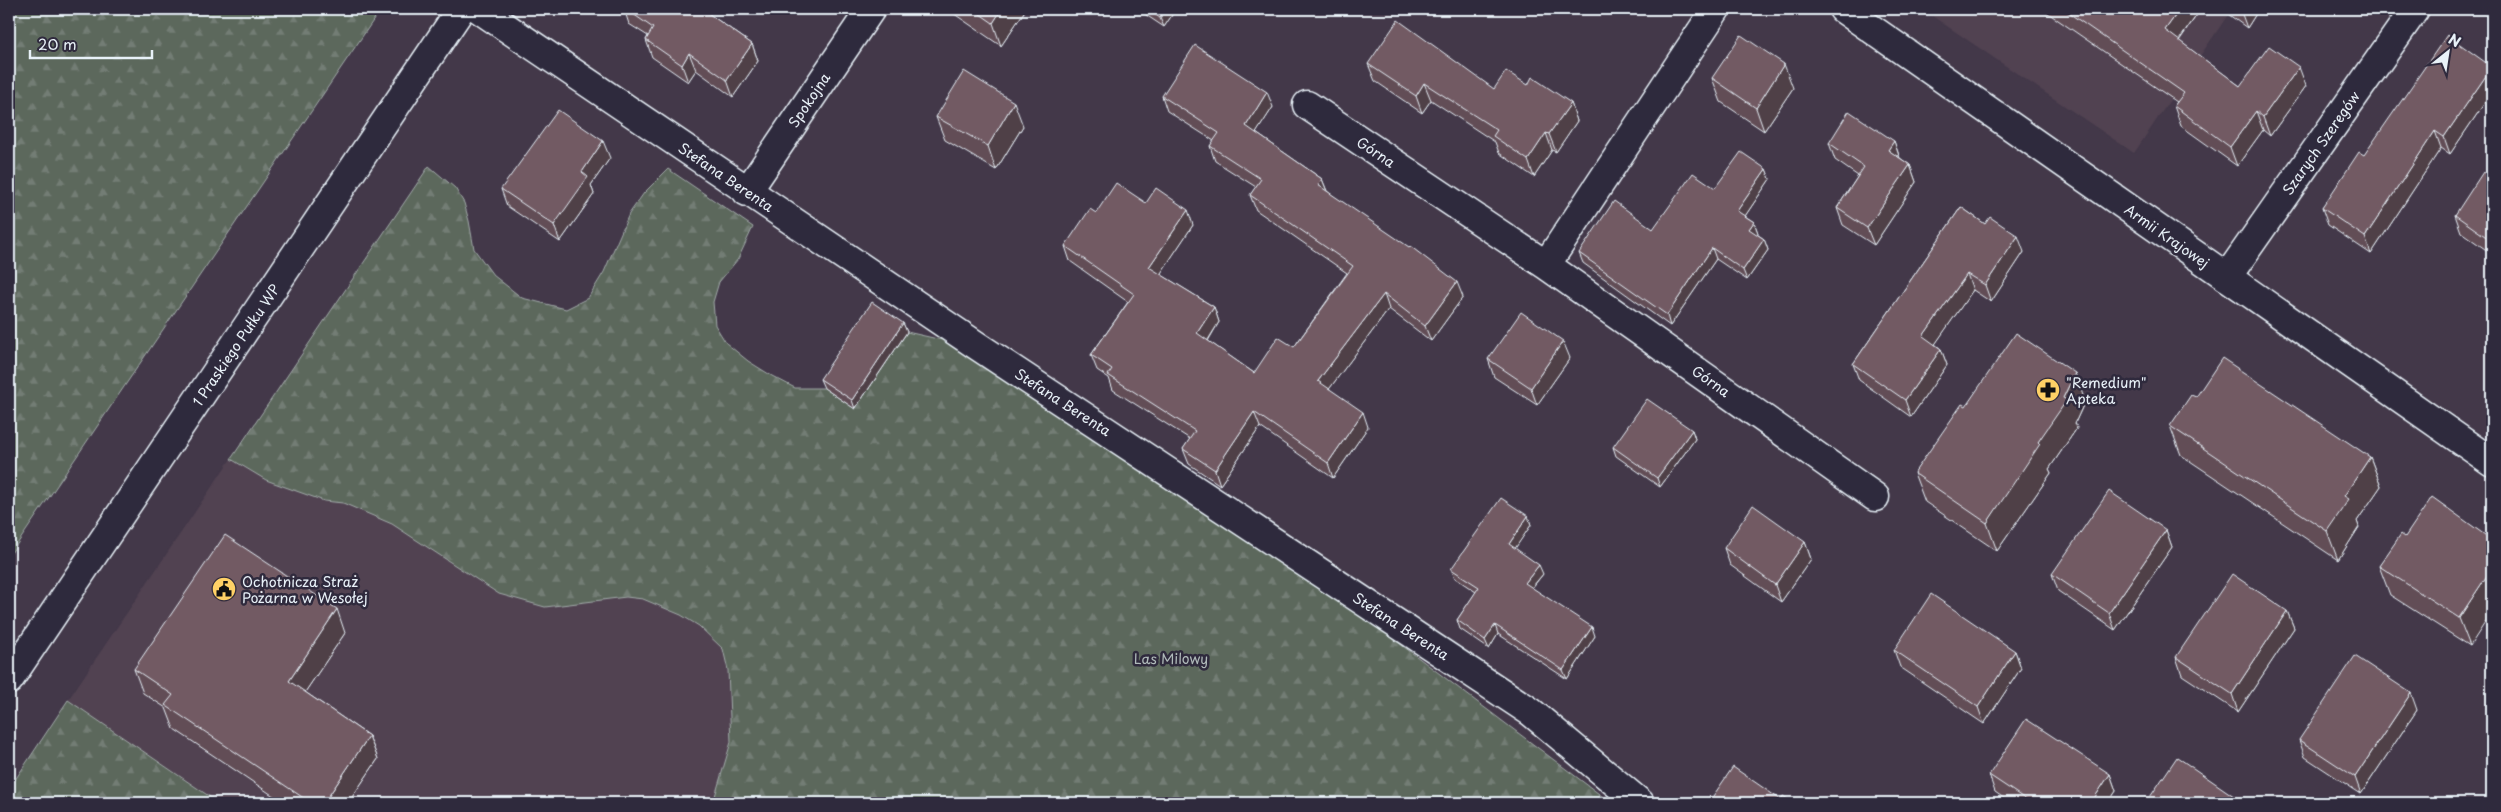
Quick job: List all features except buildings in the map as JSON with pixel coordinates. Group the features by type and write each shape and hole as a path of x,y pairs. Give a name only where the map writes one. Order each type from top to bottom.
{"street":[{"name":"1 Praskiego Pułku WP","path":"9,680 461,9"},
{"name":"Stefana Berenta","path":"480,9 747,192 1531,712 1640,803"},
{"name":"Spokojna","path":"747,192 871,9"},
{"path":"1546,266 1716,9"},
{"name":"Armii Krajowej","path":"1843,9 2492,462"},
{"name":"Szarych Szeregów","path":"2227,277 2415,9"},
{"name":"Górna","path":"1306,104 1546,266 1875,497"}],"shaded area":[{"path":"1922,9 2232,9 2134,153"},
{"path":"359,269 1011,803 219,803 68,700"}],"green space":[{"path":"9,9 381,9 9,556"},
{"name":"Las Milowy","path":"429,166 455,188 464,203 474,249 493,275 522,298 566,309 588,298 604,272 629,214 644,193 668,169 753,227 738,259 719,282 713,302 715,325 726,343 748,361 795,388 824,388 855,409 907,332 951,342 1318,582 1611,803 713,803 731,742 728,670 723,649 699,626 681,615 643,599 626,597 545,607 499,594 392,524 343,503 324,501 266,480 231,459"},
{"path":"68,700 219,803 9,803 9,789"}],"place":[{"name":"\"Remedium\" Apteka","path":"2048,390"},
{"name":"Ochotnicza Straż Pożarna w Wesołej","path":"224,589"}]}
